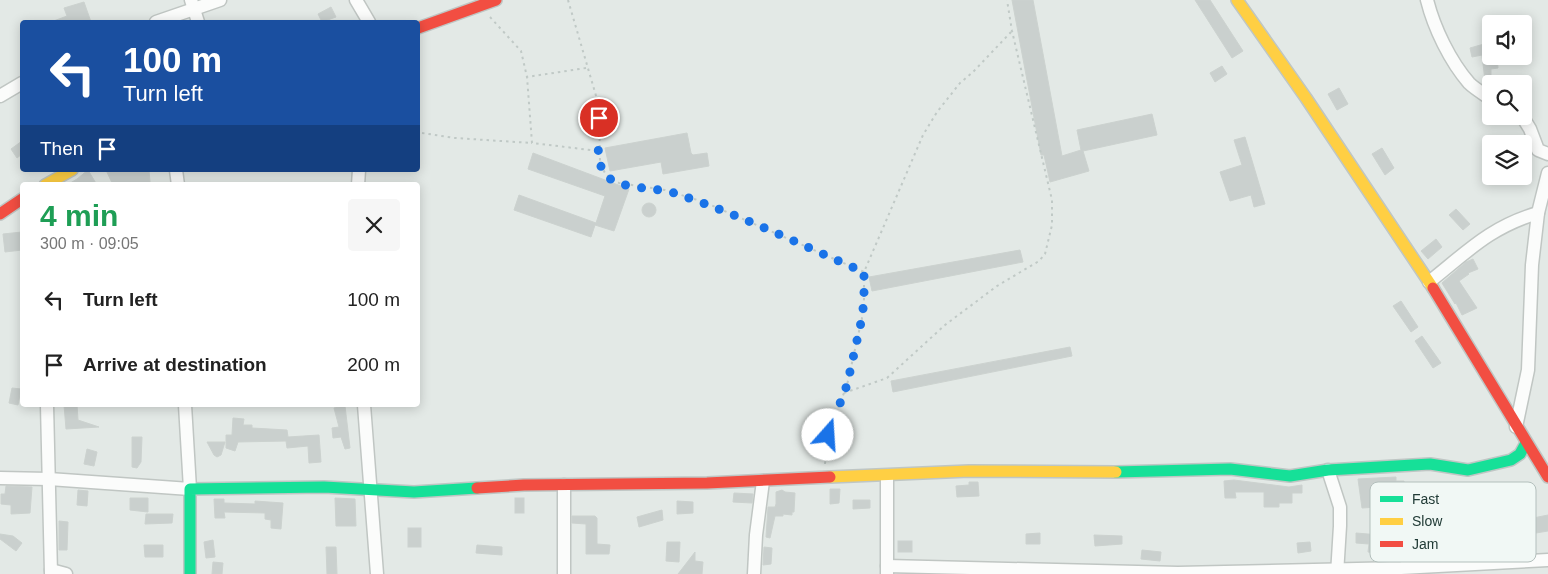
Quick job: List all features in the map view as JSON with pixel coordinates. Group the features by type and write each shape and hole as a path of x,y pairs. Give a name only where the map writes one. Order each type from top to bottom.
{"street":[{"path":"160,20 192,5 220,0"},
{"path":"356,0 367,20"},
{"path":"420,27 496,0"},
{"path":"1237,0 1306,98 1429,282 1548,477"},
{"path":"1427,0 1440,35 1457,67 1470,84 1482,93"},
{"path":"192,5 197,20"},
{"path":"0,96 20,84"},
{"path":"1528,125 1538,150 1548,154"},
{"path":"50,182 68,172"},
{"path":"1516,427 1528,370 1532,265 1538,212 1548,174"},
{"path":"0,214 20,200"},
{"path":"1429,282 1492,232 1515,219 1538,212"},
{"path":"47,407 51,572 66,574"},
{"path":"185,407 190,489 190,574"},
{"path":"364,407 377,574"},
{"path":"0,478 49,479 190,489 280,486 369,488 414,492 524,485 763,481 969,472 1166,472 1230,469 1290,476 1328,470 1430,464 1468,470 1511,460 1520,454 1526,443"},
{"path":"1328,470 1340,508 1337,571"},
{"path":"887,476 887,570 1178,573 1337,571 1522,562"},
{"path":"754,574 756,535 763,481"},
{"path":"564,485 564,574"}],"path":[{"path":"568,0 586,68 599,106 600,163 606,175 619,183 665,190 704,202 864,272"},
{"path":"844,393 887,378 945,325 997,286 1039,261 1045,254 1052,225 1052,200 1012,31 1007,0"},
{"path":"479,6 521,51 527,77 532,143"},
{"path":"825,478 828,435 844,393 862,318 864,272 923,135 937,112 960,83 1012,31"},
{"path":"527,77 586,68"},
{"path":"422,134 532,143 599,151"}],"building":[{"path":"1012,0 1033,0 1062,156 1081,150 1077,130 1152,114 1157,135 1083,151 1089,171 1050,182 1044,155 1041,155"},
{"path":"1195,0 1210,0 1243,51 1232,58"},
{"path":"84,2 90,20 56,20 67,16 64,8"},
{"path":"331,7 336,17 321,20 318,14"},
{"path":"1482,45 1482,55 1472,57 1470,48"},
{"path":"1483,65 1498,65 1498,68 1491,69 1491,75 1484,75"},
{"path":"1222,66 1227,74 1215,82 1210,73"},
{"path":"1339,88 1348,104 1337,110 1328,94"},
{"path":"687,133 691,153 693,155 707,153 709,166 663,174 661,162 610,171 605,148"},
{"path":"1245,137 1265,204 1254,207 1251,195 1230,201 1220,172 1242,165 1234,140"},
{"path":"20,142 20,156 17,158 11,149"},
{"path":"1382,148 1394,168 1385,175 1372,154"},
{"path":"533,153 629,189 614,231 595,225 591,237 514,210 519,195 596,223 605,196 528,169"},
{"path":"86,172 89,172 95,182 72,182"},
{"path":"107,172 149,172 150,182 112,182"},
{"path":"646,203 652,203 656,210 652,217 646,217 642,213 642,207"},
{"path":"1456,209 1470,224 1463,230 1449,215"},
{"path":"20,232 20,250 5,252 3,234"},
{"path":"1436,239 1442,247 1428,259 1421,251"},
{"path":"1020,250 1023,262 872,291 869,277"},
{"path":"1473,259 1478,269 1468,273 1459,281 1477,308 1462,315 1442,283 1466,262"},
{"path":"1401,301 1418,327 1411,332 1393,306"},
{"path":"1422,336 1441,363 1433,368 1415,341"},
{"path":"1070,347 1072,356 893,392 891,381"},
{"path":"12,388 20,389 18,405 9,403"},
{"path":"64,407 77,407 78,420 99,427 66,429"},
{"path":"345,407 350,448 345,449 341,437 333,438 332,428 339,427 334,408"},
{"path":"233,418 244,419 243,425 252,425 252,428 287,430 288,437 319,435 321,462 309,463 308,446 287,448 286,441 238,442 235,451 226,448 226,435 232,435"},
{"path":"132,437 142,437 141,462 137,468 132,467"},
{"path":"207,442 225,442 221,455 217,457 214,455"},
{"path":"87,449 97,452 94,466 84,464"},
{"path":"1396,477 1396,481 1404,482 1370,482 1370,507 1362,508 1358,479"},
{"path":"1234,480 1289,487 1302,485 1302,493 1292,493 1292,503 1279,503 1279,507 1264,507 1264,492 1235,492 1236,498 1225,498 1224,481"},
{"path":"969,482 978,482 979,496 957,497 956,486 969,485"},
{"path":"6,486 32,487 30,513 11,514 11,505 1,504 1,494 5,494"},
{"path":"830,489 840,489 839,503 830,504"},
{"path":"78,490 88,491 87,506 77,505"},
{"path":"782,490 795,493 794,512 792,512 792,515 783,514 783,516 775,516 770,538 766,537 768,507 775,507 776,492"},
{"path":"734,493 753,494 752,503 733,502"},
{"path":"130,498 148,498 148,512 130,510"},
{"path":"335,498 355,499 356,526 336,526"},
{"path":"515,498 524,498 524,513 515,513"},
{"path":"214,499 224,499 224,503 255,504 255,501 283,503 281,529 271,528 271,520 265,519 265,513 224,512 225,518 215,518"},
{"path":"853,500 870,500 870,508 853,509"},
{"path":"677,501 693,502 693,513 677,514"},
{"path":"662,510 663,520 639,527 637,517"},
{"path":"146,514 173,514 172,523 145,524"},
{"path":"1548,515 1548,531 1536,533 1536,517"},
{"path":"572,516 595,516 597,518 597,544 610,545 609,554 586,554 586,524 572,523"},
{"path":"59,521 68,522 67,550 59,550"},
{"path":"408,528 421,528 421,547 408,547"},
{"path":"1040,533 1040,544 1026,544 1026,534"},
{"path":"1356,533 1370,534 1370,552 1368,552 1369,544 1356,543"},
{"path":"0,534 13,536 22,543 16,551 0,539"},
{"path":"1094,535 1122,536 1122,544 1095,546"},
{"path":"213,540 215,557 206,558 204,542"},
{"path":"898,541 912,541 912,552 898,552"},
{"path":"667,542 680,542 679,562 666,561"},
{"path":"1310,542 1311,551 1298,553 1297,543"},
{"path":"144,545 163,545 163,557 145,557"},
{"path":"477,545 502,547 502,555 476,553"},
{"path":"326,547 336,547 337,574 327,574"},
{"path":"764,547 772,548 771,564 763,565"},
{"path":"1142,550 1161,552 1160,561 1141,559"},
{"path":"695,552 695,561 703,562 702,574 678,574"},
{"path":"213,562 223,563 222,574 212,574"}],"traffic: fast":[{"path":"1116,472 1230,469 1290,476 1328,470 1430,464 1468,470 1511,460 1520,454 1526,443"},
{"path":"190,574 190,489 324,487 414,492 477,488"}],"traffic: slow":[{"path":"1237,0 1306,98 1433,288"},
{"path":"50,182 68,172"},
{"path":"830,477 969,471 1116,472"}],"traffic: jam":[{"path":"420,27 496,0"},
{"path":"0,214 20,200"},
{"path":"1433,288 1548,477"},
{"path":"477,488 524,485 707,483 830,477"}],"route":[{"path":"599,118 600,163 606,175 619,183 665,190 704,202 864,272 862,318 847,385 828,435"}]}
